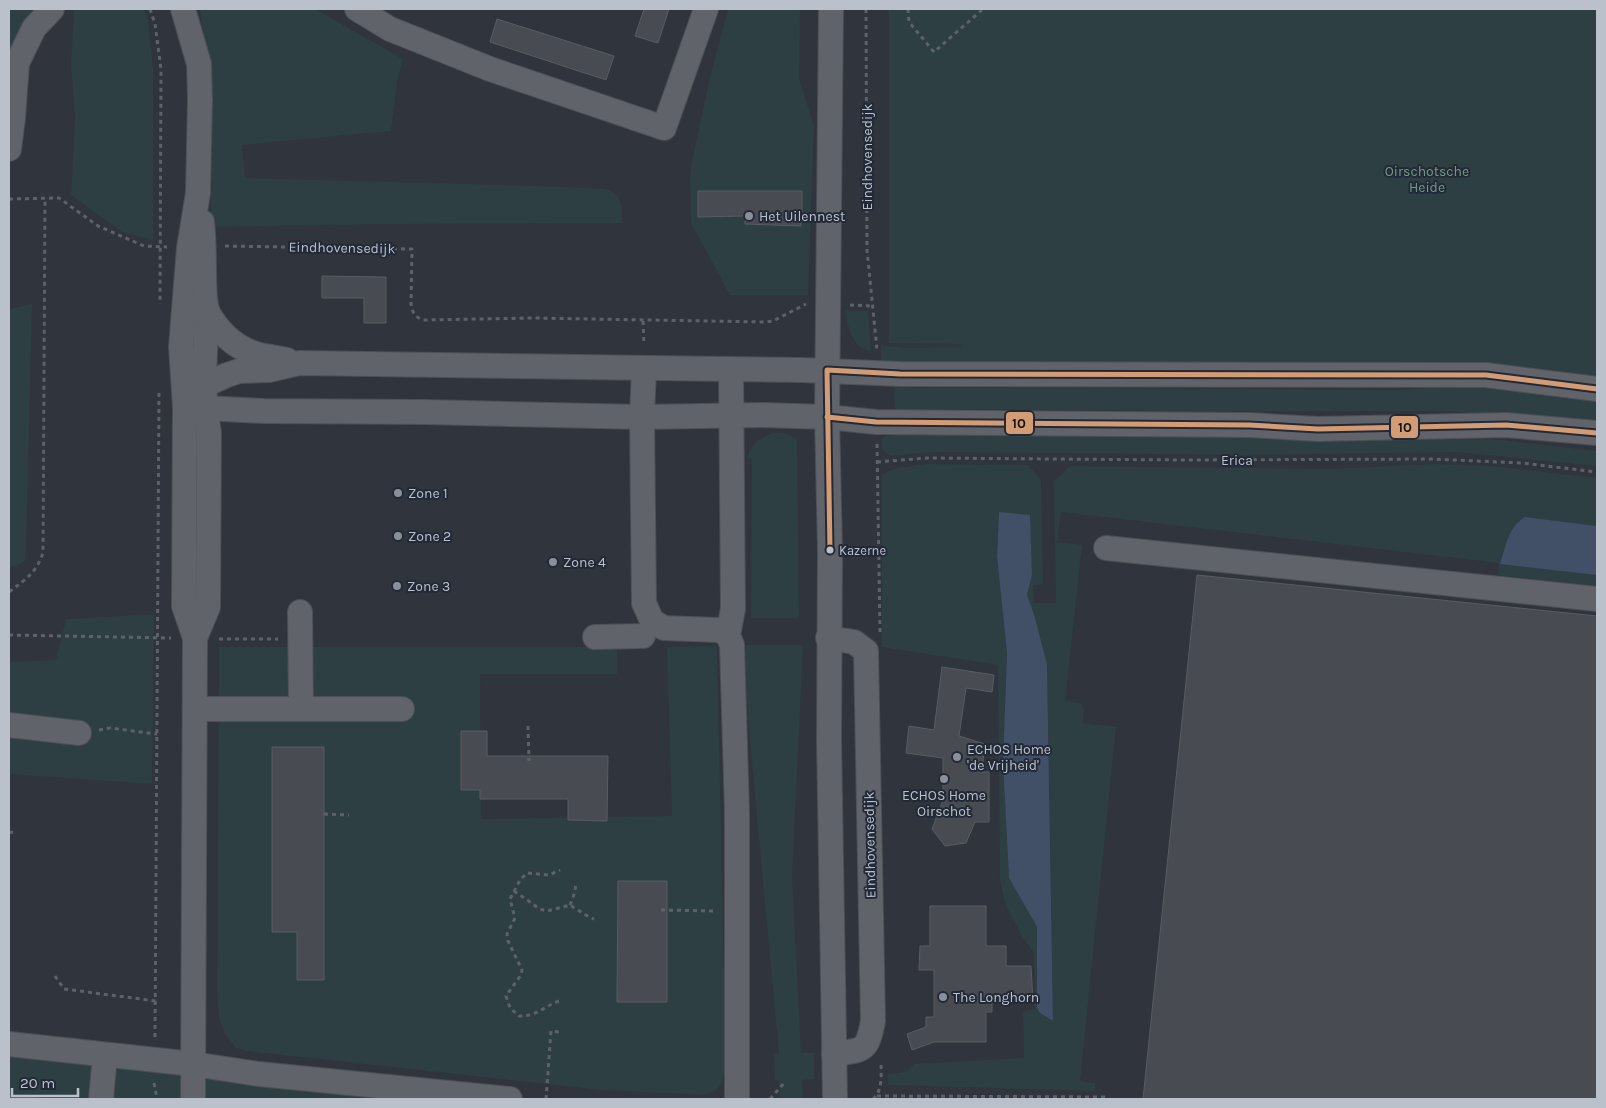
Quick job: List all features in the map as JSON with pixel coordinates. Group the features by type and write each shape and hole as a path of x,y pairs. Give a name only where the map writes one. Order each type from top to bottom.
{"street":[{"path":"9,149 17,63 34,28 52,9"},
{"path":"183,9 199,64 200,130 197,247 182,347 198,400"},
{"path":"357,9 390,29 490,69 664,128 706,9"},
{"path":"830,9 827,370 830,550 828,638 835,1099"},
{"path":"194,1099 195,638 184,606 198,400 207,312 197,247"},
{"path":"207,312 224,336 239,347 260,355 299,363 827,370 920,374 1486,375 1597,389"},
{"path":"198,400 227,375 240,371 270,370 299,363"},
{"path":"644,368 642,535 646,635"},
{"path":"731,369 733,415 733,609 728,635 732,645 737,812 737,1099"},
{"path":"198,400 263,411 642,416 733,415 827,418 876,422 1248,425 1318,429 1506,425 1597,433"},
{"path":"1106,548 1597,599"},
{"path":"300,612 301,708"},
{"path":"596,637 646,635 664,628 719,630 728,635"},
{"name":"Eindhovensedijk","path":"828,638 854,642 866,650 873,1021 869,1040 859,1051 834,1054"},
{"path":"195,709 402,709"},
{"path":"9,725 79,733"},
{"path":"9,1044 194,1064 259,1074 510,1099"},
{"path":"101,1099 105,1055"}],"path":[{"path":"150,9 155,24 161,69 160,306"},
{"name":"Eindhovensedijk","path":"866,9 867,250 877,350 876,372"},
{"path":"908,9 909,22 934,52 983,9"},
{"path":"9,592 31,576 39,566 44,553 45,198"},
{"name":"Eindhovensedijk","path":"9,199 59,198 98,226 144,246 412,249 411,306 417,318 423,320 533,318 765,322 773,321 805,304 872,306"},
{"path":"157,1099 154,1088 159,384"},
{"path":"876,422 880,624"},
{"name":"Erica","path":"877,462 927,458 1432,459 1522,463 1597,472"},
{"path":"9,635 300,639"},
{"path":"528,726 529,761"},
{"path":"79,733 110,728 157,734"},
{"path":"324,814 349,815"},
{"path":"9,832 16,833"},
{"path":"560,870 549,875 527,873 520,880 510,899 515,918 508,934 508,941 522,970 521,975 506,996 510,1008 519,1016 528,1017 560,1001"},
{"path":"570,905 575,892 576,882"},
{"path":"514,891 540,909 547,911 570,905 589,917 594,918"},
{"path":"661,910 737,912"},
{"path":"55,976 64,989 156,1001"},
{"path":"546,1099 551,1031 559,1032"},
{"path":"770,1099 785,1082"},
{"path":"873,1099 877,1096 1109,1097"}],"green space":[{"path":"9,9 45,9 9,136"},
{"path":"74,9 144,9 148,20 153,66 153,240 122,232 71,195 75,119 71,64"},
{"path":"200,9 315,9 403,59 397,82 391,131 242,145 245,178 605,189 616,194 621,202 622,223 211,227 210,77"},
{"path":"728,9 800,9 799,78 814,126 808,295 730,295 691,223 690,176 692,161 710,77"},
{"name":"Oirschotsche Heide","path":"889,9 1597,9 1597,382 887,362 881,359 881,345 906,348 962,347 961,344 889,343"},
{"path":"32,304 26,550 25,561 16,566 9,566 9,309"},
{"path":"846,311 868,311 871,351 859,346 855,341 849,330"},
{"path":"1498,383 1597,395 1597,426 1449,411 895,409 894,387 1398,390"},
{"path":"772,433 785,433 797,439 799,618 751,618 752,459 747,458 756,442"},
{"path":"896,435 1226,437 1373,435 1503,440 1597,451 1597,466 1458,452 1244,455 933,452 890,456 882,449 881,439"},
{"path":"926,464 1028,465 1041,480 1043,584 1033,585 1034,603 1056,603 1054,481 1070,466 1329,469 1432,464 1491,466 1597,478 1597,526 1525,517 1500,563 1597,575 1597,586 1498,575 1499,563 1061,512 1057,542 1082,545 1065,701 1081,703 1084,708 1083,723 1116,727 1080,1081 1095,1083 1095,1091 888,1085 888,1074 906,1072 914,1064 1024,1058 1023,1011 1035,1009 1034,953 1022,936 1006,906 1000,880 998,665 882,647 882,474 897,468","holes":["999,512 1032,575 1027,595 1047,664 1053,1021 1037,1008 1037,927 1009,878 1003,762 1007,653 997,556"]},
{"path":"154,614 152,784 9,774 9,662 56,660 66,619"},
{"path":"743,645 803,645 792,877 801,1053 814,1053 814,1079 802,1080 803,1099 780,1099 779,1081 775,1080 774,1054 779,1053 751,753"},
{"path":"717,646 726,1069 722,1083 717,1089 704,1095 601,1090 248,1051 236,1048 224,1032 219,1018 217,994 219,647 617,647 617,674 480,674 481,819 672,816 667,647"},
{"path":"9,1044 510,1099 57,1099 9,1095"}],"water":[{"path":"999,512 1030,515 1032,575 1027,595 1047,664 1053,1021 1040,1013 1037,1008 1037,927 1009,878 1003,762 1007,653 997,556"},
{"path":"1525,517 1597,526 1597,575 1500,564 1511,532 1519,521"},
{"path":"9,1095 57,1099 9,1099"}],"building":[{"path":"644,9 669,9 658,43 635,36"},
{"path":"497,19 614,56 606,80 490,42"},
{"name":"Het Uilennest","path":"698,191 802,191 801,226 745,224 745,216 698,217"},
{"path":"322,276 386,277 386,323 364,323 364,298 322,298"},
{"path":"1197,575 1597,616 1597,1099 1143,1099"},
{"name":"ECHOS Home 'de Vrijheid'","path":"942,667 994,675 992,692 966,688 959,736 985,744 982,772 989,772 989,822 975,822 966,843 945,846 932,829 943,800 943,758 906,753 909,726 934,730"},
{"path":"461,731 487,731 487,756 608,756 607,821 568,820 568,799 480,799 480,790 461,790"},
{"path":"272,747 324,747 324,980 297,980 297,932 272,932"},
{"path":"618,881 667,881 667,1002 617,1002"},
{"path":"930,906 986,906 986,946 1006,946 1006,966 1031,966 1033,1001 992,1001 992,1012 986,1012 986,1042 934,1042 912,1050 907,1034 926,1027 926,1017 934,1017 934,970 919,970 920,946 930,946"}],"transit line":[{"name":"10","path":"830,550 827,370 900,374 1486,375 1597,389"},
{"name":"10","path":"827,417 876,422 1249,425 1318,429 1506,425 1597,433"}],"place":[{"name":"Het Uilennest","path":"749,216"},
{"name":"Zone 1","path":"398,493"},
{"name":"Zone 2","path":"398,536"},
{"name":"Kazerne","path":"830,550"},
{"name":"Zone 4","path":"553,562"},
{"name":"Zone 3","path":"397,586"},
{"name":"ECHOS Home 'de Vrijheid'","path":"957,757"},
{"name":"ECHOS Home Oirschot","path":"944,779"},
{"name":"The Longhorn","path":"943,997"}]}
